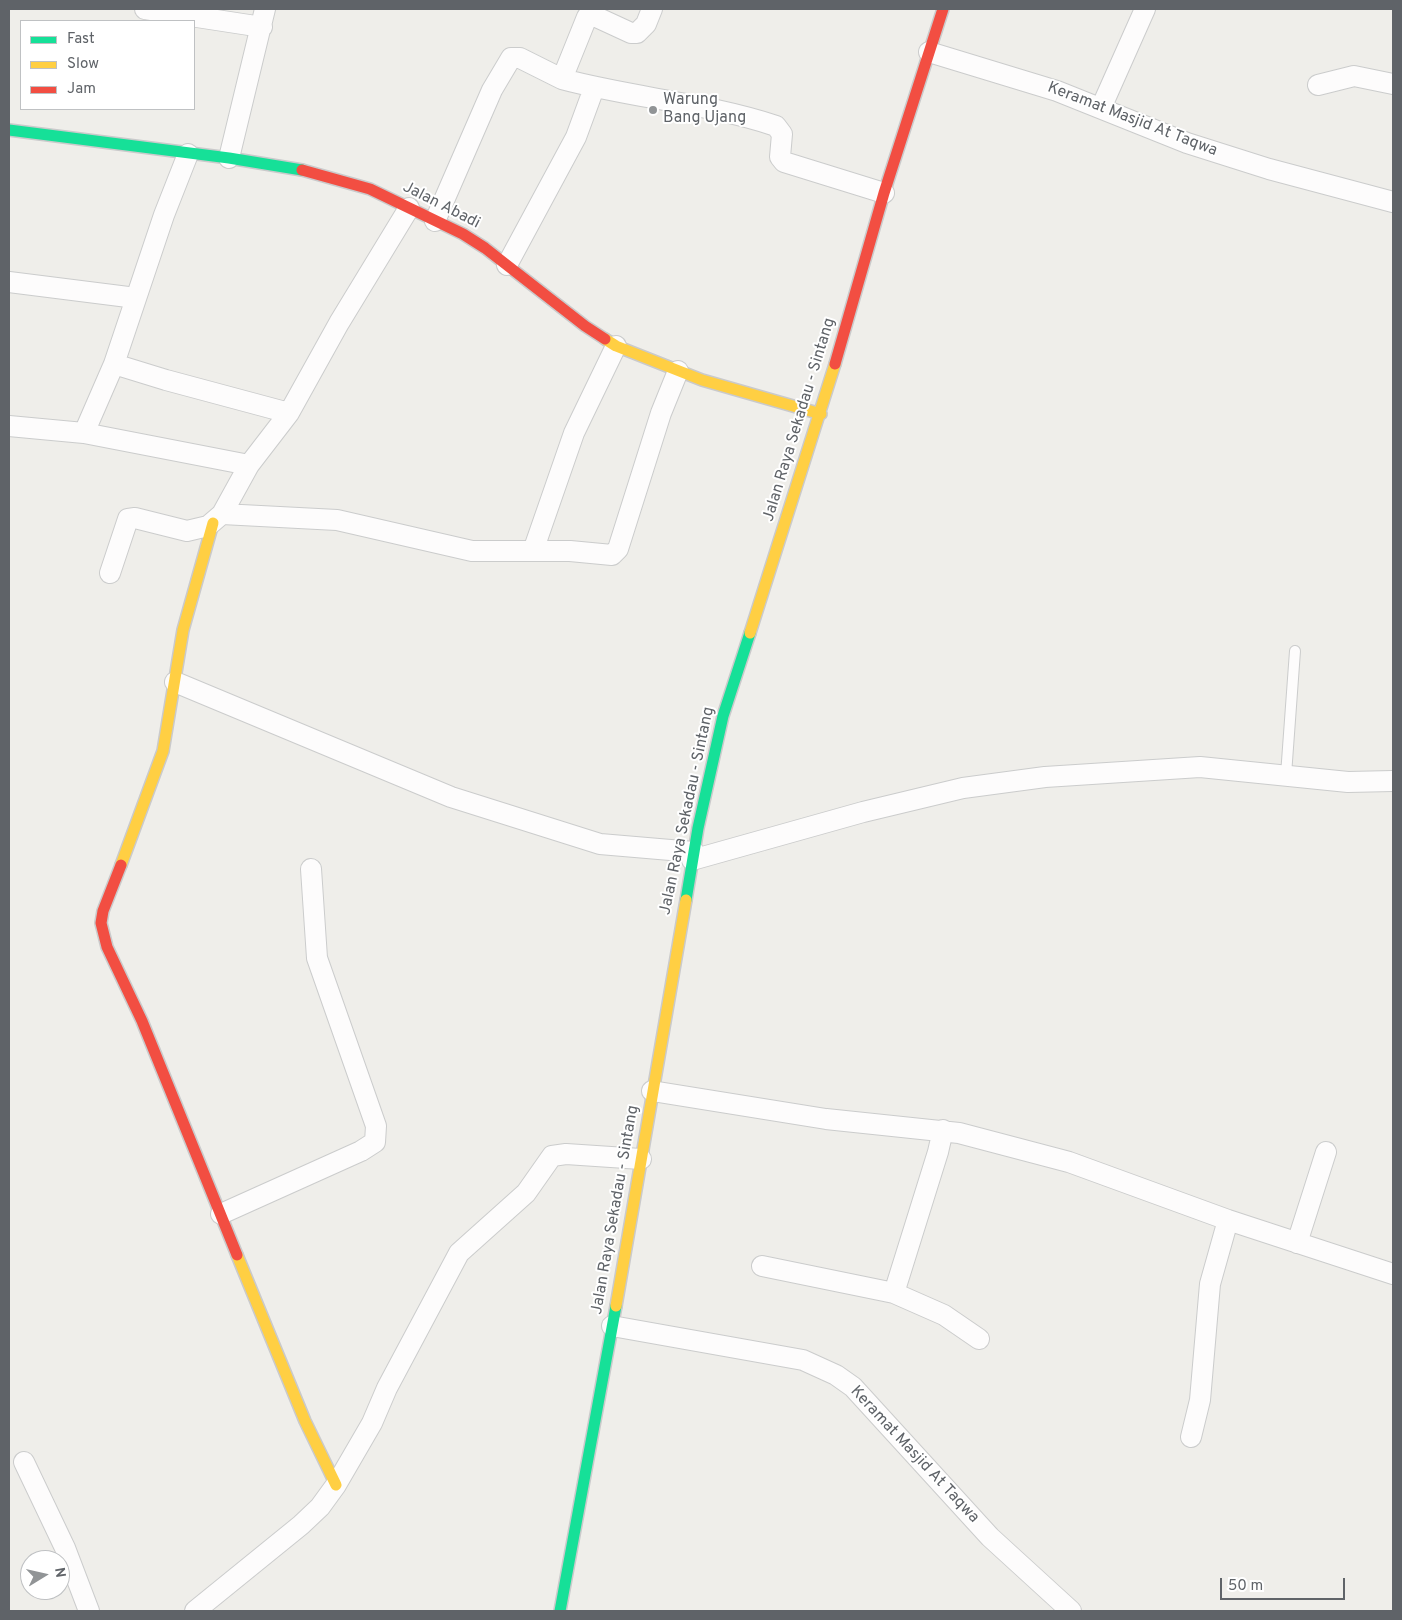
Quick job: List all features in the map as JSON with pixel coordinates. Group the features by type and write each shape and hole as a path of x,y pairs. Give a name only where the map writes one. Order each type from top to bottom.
{"main road":[{"name":"Jalan Raya Sekadau - Sintang","path":"560,1611 612,1326 693,856 723,716 821,414 884,193 943,9"},
{"name":"Jalan Abadi","path":"9,130 229,158 315,172 370,189 463,234 507,265 585,326 616,346 702,380 821,414"},
{"path":"218,518 183,630 163,751 101,923 107,947 142,1021 305,1421 336,1485"}],"street":[{"path":"145,9 264,18 229,158"},
{"path":"562,79 587,17 592,15 631,33 637,33 646,24 652,9"},
{"path":"1100,108 1144,9"},
{"name":"Keramat Masjid At Taqwa","path":"929,52 1031,82 1195,146 1288,174 1393,202"},
{"path":"435,221 492,90 511,58 520,58 562,79 594,88 674,101 776,126 782,134 780,156 784,162 884,193"},
{"path":"1318,85 1354,76 1393,84"},
{"path":"507,265 576,137 594,88"},
{"path":"84,433 114,364 164,215 188,154"},
{"path":"110,573 128,519 135,518 187,531 202,528 218,518 249,465 289,413 339,323 409,208"},
{"path":"9,282 136,298"},
{"path":"533,551 574,433 616,346"},
{"path":"114,364 289,413"},
{"path":"218,518 337,520 472,551 576,551 608,555 615,553 661,413 678,371"},
{"path":"9,426 84,433 249,465"},
{"path":"175,682 451,797 600,844 693,856 963,788 1008,781 1181,767 1348,782 1393,781"},
{"path":"220,1214 361,1151 375,1142 376,1126 317,958 311,869"},
{"path":"652,1092 826,1120 942,1130 1069,1162 1228,1220 1393,1274"},
{"path":"894,1293 938,1152 942,1130"},
{"path":"1297,1243 1326,1152"},
{"path":"195,1611 315,1514 336,1485 372,1423 387,1388 424,1316 464,1248 526,1193 552,1156 566,1154 641,1159"},
{"path":"1191,1437 1200,1400 1210,1284 1228,1220"},
{"path":"762,1266 894,1293 944,1315 979,1340"},
{"name":"Keramat Masjid At Taqwa","path":"612,1326 803,1360 836,1375 853,1387 990,1537 1071,1611"},
{"path":"24,1462 66,1548 89,1611"}],"lane":[{"path":"1286,775 1296,651"}],"traffic: fast":[{"path":"9,130 229,158 302,170"},
{"path":"686,900 698,828 723,716 750,633"},
{"path":"560,1611 616,1306"}],"traffic: slow":[{"path":"605,339 616,346 702,380 821,414"},
{"path":"750,633 835,364"},
{"path":"121,865 163,751 183,630 213,523"},
{"path":"616,1306 686,900"},
{"path":"237,1255 305,1421 336,1485"}],"traffic: jam":[{"path":"835,364 884,193 943,9"},
{"path":"302,170 370,189 463,234 485,248 585,326 605,339"},
{"path":"121,865 103,911 101,923 107,947 142,1021 237,1255"}],"place":[{"name":"Warung Bang Ujang","path":"653,110"}]}
